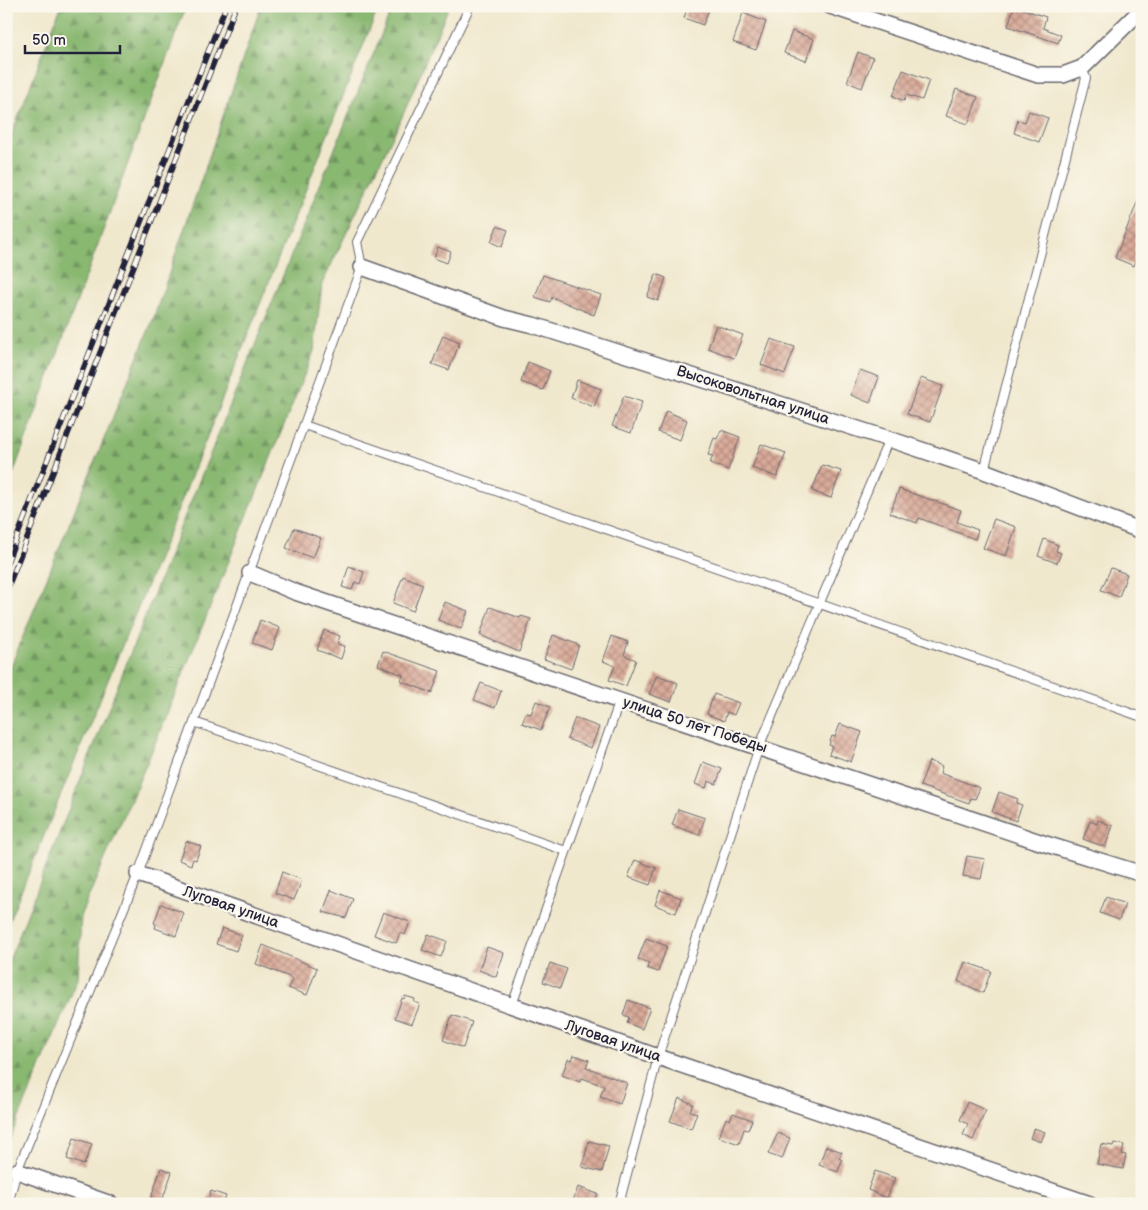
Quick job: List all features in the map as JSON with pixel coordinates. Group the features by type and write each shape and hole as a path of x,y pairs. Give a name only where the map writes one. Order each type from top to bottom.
{"street":[{"path":"830,6 1038,75 1063,75 1082,68 1142,10"},
{"name":"Высоковольтная улица","path":"362,267 504,318 533,325 889,439 1142,531"},
{"name":"улица 50 лет Победы","path":"250,573 295,592 1046,844 1142,874"},
{"name":"Луговая улица","path":"138,874 658,1057 1090,1204"},
{"path":"18,1171 111,1204"}],"lane":[{"path":"8,1204 18,1171 138,874 362,267 357,242 470,6"},
{"path":"984,472 1086,78 1082,68"},
{"path":"304,425 1142,717"},
{"path":"618,1204 658,1057 759,747 889,439"},
{"path":"512,1005 620,700"},
{"path":"194,722 566,851"}],"green space":[{"path":"61,6 186,6 6,493 6,149"},
{"path":"261,6 379,6 171,527 6,928 6,678 154,317"},
{"path":"393,6 449,6 402,117 322,284 314,351 149,758 81,914 78,979 6,1148 6,968 180,528"}],"building":[{"path":"688,6 710,6 703,25 684,18"},
{"path":"1014,6 1046,17 1043,28 1061,35 1058,43 1008,26"},
{"path":"743,13 766,22 756,50 733,42"},
{"path":"792,31 814,39 806,61 784,53"},
{"path":"858,52 873,58 862,88 847,82"},
{"path":"903,70 929,80 922,100 906,95 904,101 893,96"},
{"path":"956,89 978,97 968,124 946,116"},
{"path":"1029,111 1048,118 1039,142 1014,133 1018,120 1025,122"},
{"path":"1141,193 1142,247 1134,266 1115,258"},
{"path":"497,226 508,230 502,247 491,242"},
{"path":"438,247 451,252 447,263 434,258"},
{"path":"656,274 666,278 658,301 647,297"},
{"path":"543,275 601,295 594,315 552,297 550,302 535,297"},
{"path":"716,325 743,335 734,358 708,348"},
{"path":"443,335 460,342 449,370 432,364"},
{"path":"771,339 795,347 785,374 761,365"},
{"path":"528,362 550,371 543,390 521,382"},
{"path":"860,370 879,377 870,403 851,395"},
{"path":"921,378 943,386 930,422 907,414"},
{"path":"577,380 601,389 594,407 571,398"},
{"path":"624,396 642,402 631,433 612,426"},
{"path":"666,411 687,420 680,440 658,432"},
{"path":"721,430 740,437 728,470 710,463 713,456 708,455 714,438 717,439"},
{"path":"761,444 786,453 777,477 752,468"},
{"path":"822,465 841,471 831,498 812,491"},
{"path":"899,489 961,510 957,522 978,530 975,539 919,518 917,523 890,513"},
{"path":"994,519 1016,527 1006,556 983,548"},
{"path":"294,528 321,538 313,558 286,548"},
{"path":"1044,539 1058,545 1056,551 1061,553 1057,563 1038,556"},
{"path":"349,566 364,572 360,584 355,582 352,590 342,587"},
{"path":"1111,568 1127,574 1119,597 1101,590"},
{"path":"403,576 423,584 413,611 393,603"},
{"path":"445,602 468,611 461,629 438,620"},
{"path":"490,607 520,618 521,616 531,619 519,652 480,635"},
{"path":"260,620 280,628 272,650 252,643"},
{"path":"324,630 340,636 337,644 345,646 341,659 317,650"},
{"path":"553,635 579,645 571,669 544,659"},
{"path":"612,636 628,642 624,655 636,660 626,686 609,680 615,666 603,661"},
{"path":"383,651 440,671 432,693 401,681 403,675 378,665"},
{"path":"657,675 678,683 671,702 649,694"},
{"path":"481,683 501,691 495,708 474,700"},
{"path":"714,694 739,703 734,715 727,712 724,721 707,714"},
{"path":"536,701 550,707 541,730 522,723 526,713 531,714"},
{"path":"575,718 599,727 591,748 567,739"},
{"path":"840,724 862,732 851,762 829,754 832,746 829,745 832,736 835,737"},
{"path":"929,761 942,766 940,773 980,788 975,799 971,798 969,803 920,786"},
{"path":"703,762 722,769 716,784 708,781 706,788 695,784"},
{"path":"999,792 1018,799 1016,803 1022,805 1016,821 992,812"},
{"path":"678,809 705,818 699,835 672,825"},
{"path":"1098,820 1113,826 1105,847 1083,839 1090,821 1097,824"},
{"path":"186,841 201,846 196,860 193,859 191,865 179,860"},
{"path":"967,856 985,859 981,879 963,876"},
{"path":"635,860 656,868 650,885 628,877"},
{"path":"282,872 302,880 294,900 275,893"},
{"path":"331,890 353,899 346,918 323,912"},
{"path":"660,890 681,898 676,913 655,905"},
{"path":"1106,897 1125,904 1119,920 1100,913"},
{"path":"161,904 184,913 176,936 155,928 156,924 154,923"},
{"path":"383,912 410,922 405,935 400,933 396,943 374,935"},
{"path":"222,928 242,935 236,951 216,944"},
{"path":"428,934 447,941 441,957 422,950"},
{"path":"646,938 667,946 658,972 647,968 649,963 638,959"},
{"path":"263,945 317,968 307,995 288,988 292,980 290,977 256,964"},
{"path":"487,947 504,953 496,977 479,970"},
{"path":"965,962 991,971 983,993 958,981"},
{"path":"550,963 567,969 560,988 543,982"},
{"path":"405,996 415,999 414,1002 420,1004 412,1024 395,1018 402,998 404,999"},
{"path":"628,1000 650,1008 642,1029 627,1023 629,1017 623,1015"},
{"path":"452,1015 472,1022 463,1048 443,1040"},
{"path":"574,1055 589,1060 586,1067 627,1083 620,1104 600,1097 604,1086 582,1078 580,1082 562,1075 568,1059 572,1060"},
{"path":"679,1098 693,1104 690,1111 697,1113 691,1129 670,1121"},
{"path":"967,1102 986,1110 973,1140 963,1135 968,1124 960,1120"},
{"path":"733,1113 752,1120 748,1130 744,1129 739,1144 719,1137 726,1118 730,1120"},
{"path":"1034,1128 1045,1132 1041,1142 1030,1138"},
{"path":"778,1133 790,1138 782,1159 768,1154"},
{"path":"74,1138 92,1144 84,1165 67,1159"},
{"path":"589,1141 609,1146 602,1172 582,1167"},
{"path":"1114,1143 1124,1145 1122,1154 1126,1155 1123,1169 1097,1164 1101,1144 1113,1146"},
{"path":"826,1146 842,1152 839,1158 842,1160 838,1172 819,1165"},
{"path":"161,1168 172,1172 161,1204 158,1204 150,1201"},
{"path":"875,1171 895,1178 887,1198 868,1190"},
{"path":"578,1187 598,1194 594,1204 572,1204"},
{"path":"211,1191 226,1196 223,1204 207,1204"}],"railway":[{"path":"6,565 226,6"},
{"path":"6,592 236,6"}]}
